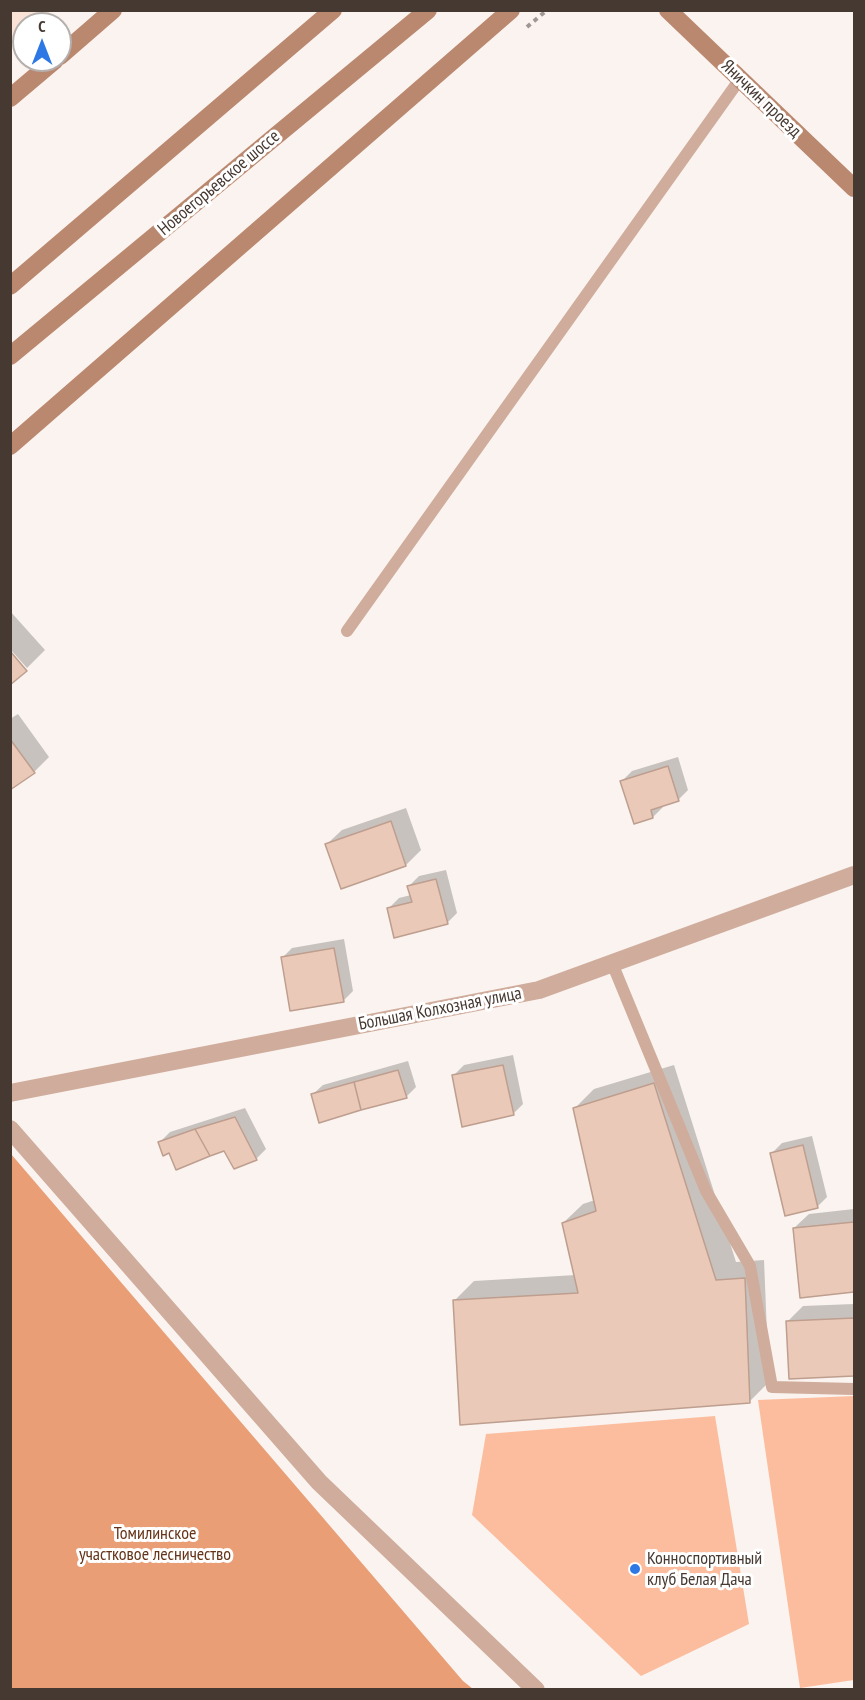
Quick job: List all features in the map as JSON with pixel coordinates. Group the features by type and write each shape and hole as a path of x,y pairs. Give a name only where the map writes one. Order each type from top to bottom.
{"street":[{"path":"72,46 113,10"},
{"path":"10,286 333,10"},
{"name":"Новоегорьевское шоссе","path":"10,356 428,10"},
{"path":"10,446 511,10"},
{"name":"Яничкин проезд","path":"668,10 855,189"},
{"path":"10,98 41,72"},
{"name":"Большая Колхозная улица","path":"10,1092 539,990 855,875"},
{"path":"10,1129 318,1482 536,1689"}],"lane":[{"path":"347,631 741,80"},
{"path":"612,963 706,1191 750,1266 772,1387 855,1389"}],"shaded area":[{"path":"11,10 51,10 50,12 12,12 11,42"},
{"path":"854,1396 854,1680 800,1688 758,1400"},
{"name":"Конноспортивный клуб Белая Дача","path":"715,1416 749,1624 641,1676 472,1515 486,1434"}],"green space":[{"name":"Томилинское участковое лесничество","path":"11,1154 463,1681 473,1689 11,1689"}],"building":[{"path":"10,651 27,671 10,685"},
{"path":"10,739 35,773 10,790"},
{"path":"668,766 679,801 651,810 653,818 634,824 620,781"},
{"path":"391,821 406,866 341,889 325,844"},
{"path":"436,879 448,924 394,938 387,908 412,902 407,886"},
{"path":"334,948 344,1002 290,1011 281,957"},
{"path":"503,1065 514,1115 462,1127 452,1075"},
{"path":"398,1070 407,1098 361,1110 354,1082"},
{"path":"354,1082 361,1110 319,1123 311,1094"},
{"path":"654,1083 716,1280 745,1278 750,1403 460,1425 453,1300 578,1293 562,1223 596,1211 573,1108"},
{"path":"235,1117 257,1160 234,1169 224,1151 210,1156 195,1129"},
{"path":"195,1129 210,1156 176,1170 169,1153 163,1156 158,1142"},
{"path":"803,1145 818,1208 785,1216 770,1153"},
{"path":"854,1222 854,1292 800,1298 793,1228"},
{"path":"854,1318 854,1376 789,1379 786,1321"}],"place":[{"name":"Конноспортивный клуб Белая Дача","path":"635,1569"}]}
